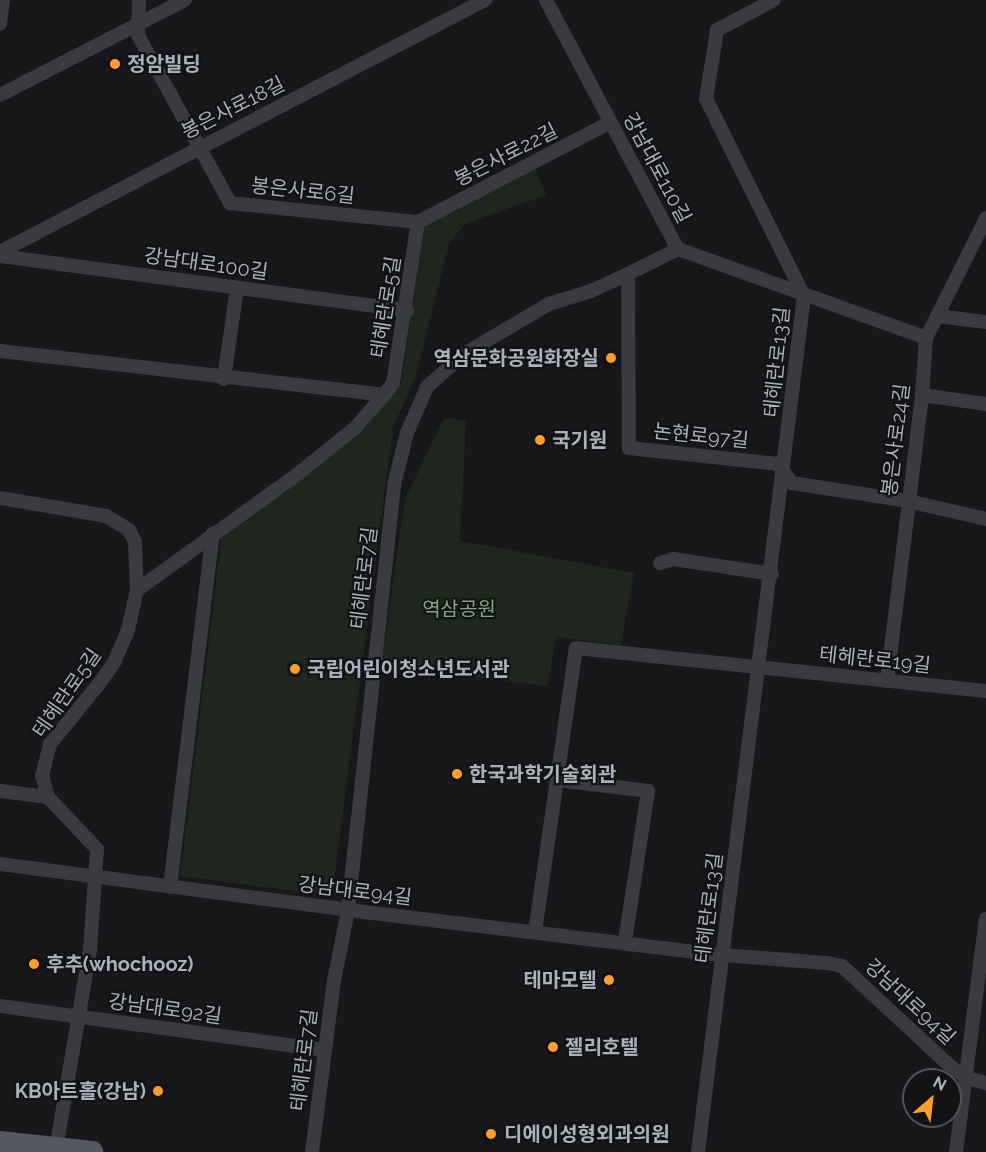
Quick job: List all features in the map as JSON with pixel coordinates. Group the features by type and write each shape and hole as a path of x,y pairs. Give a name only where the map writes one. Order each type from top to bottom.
{"main road":[{"path":"0,1142 92,1152"}],"street":[{"path":"0,24 3,0"},
{"path":"136,25 139,0"},
{"path":"0,95 185,0"},
{"name":"봉은사로18길","path":"0,254 198,148 485,0"},
{"name":"강남대로110길","path":"546,0 678,249 926,338"},
{"name":"테헤란로13길","path":"698,1152 772,574 804,296 706,99 717,30 774,0"},
{"name":"봉은사로6길","path":"136,25 198,148 230,203 418,222"},
{"name":"봉은사로22길","path":"418,222 611,122"},
{"name":"봉은사로24길","path":"887,681 922,395 926,338 980,241 986,218"},
{"name":"테헤란로5길","path":"48,797 42,776 50,744 115,661 138,590 347,434 393,383 407,310 418,222"},
{"path":"628,274 678,249"},
{"name":"강남대로100길","path":"0,254 407,310"},
{"name":"논현로97길","path":"628,274 629,448 778,464 792,483 908,501 986,519"},
{"name":"테헤란로7길","path":"312,1152 324,1050 348,910 394,485 407,433 427,387 486,339 549,304 591,291 628,274"},
{"path":"224,379 237,288"},
{"path":"937,316 986,322"},
{"path":"0,351 224,379 384,395"},
{"path":"922,395 986,404"},
{"path":"0,498 63,506 106,516 129,530 135,542 138,590"},
{"path":"170,887 213,534"},
{"path":"660,563 673,559 772,574"},
{"path":"536,932 576,648 760,669"},
{"name":"테헤란로19길","path":"760,669 986,691"},
{"path":"557,780 648,792 625,942"},
{"path":"0,791 48,797 97,849 98,877 90,950 76,1017 56,1148"},
{"name":"강남대로94길","path":"0,864 348,910 722,955 842,966 925,1045 967,1078 986,1083"},
{"path":"956,1152 983,964 986,919"},
{"name":"강남대로92길","path":"0,1006 324,1050"}],"green space":[{"path":"535,168 546,195 465,224 449,243 416,375 393,428 332,896 180,876 222,534 363,430 401,384 424,225"},
{"name":"역삼공원","path":"444,418 466,421 460,541 634,573 621,645 556,637 548,686 381,667 405,499"}],"place":[{"name":"정암빌딩","path":"115,64"},
{"name":"역삼문화공원화장실","path":"611,358"},
{"name":"국기원","path":"540,440"},
{"name":"국립어린이청소년도서관","path":"295,669"},
{"name":"한국과학기술회관","path":"457,774"},
{"name":"후추(whochooz)","path":"34,964"},
{"name":"테마모텔","path":"609,980"},
{"name":"젤리호텔","path":"553,1047"},
{"name":"KB아트홀(강남)","path":"158,1091"},
{"name":"디에이성형외과의원","path":"491,1134"}]}
